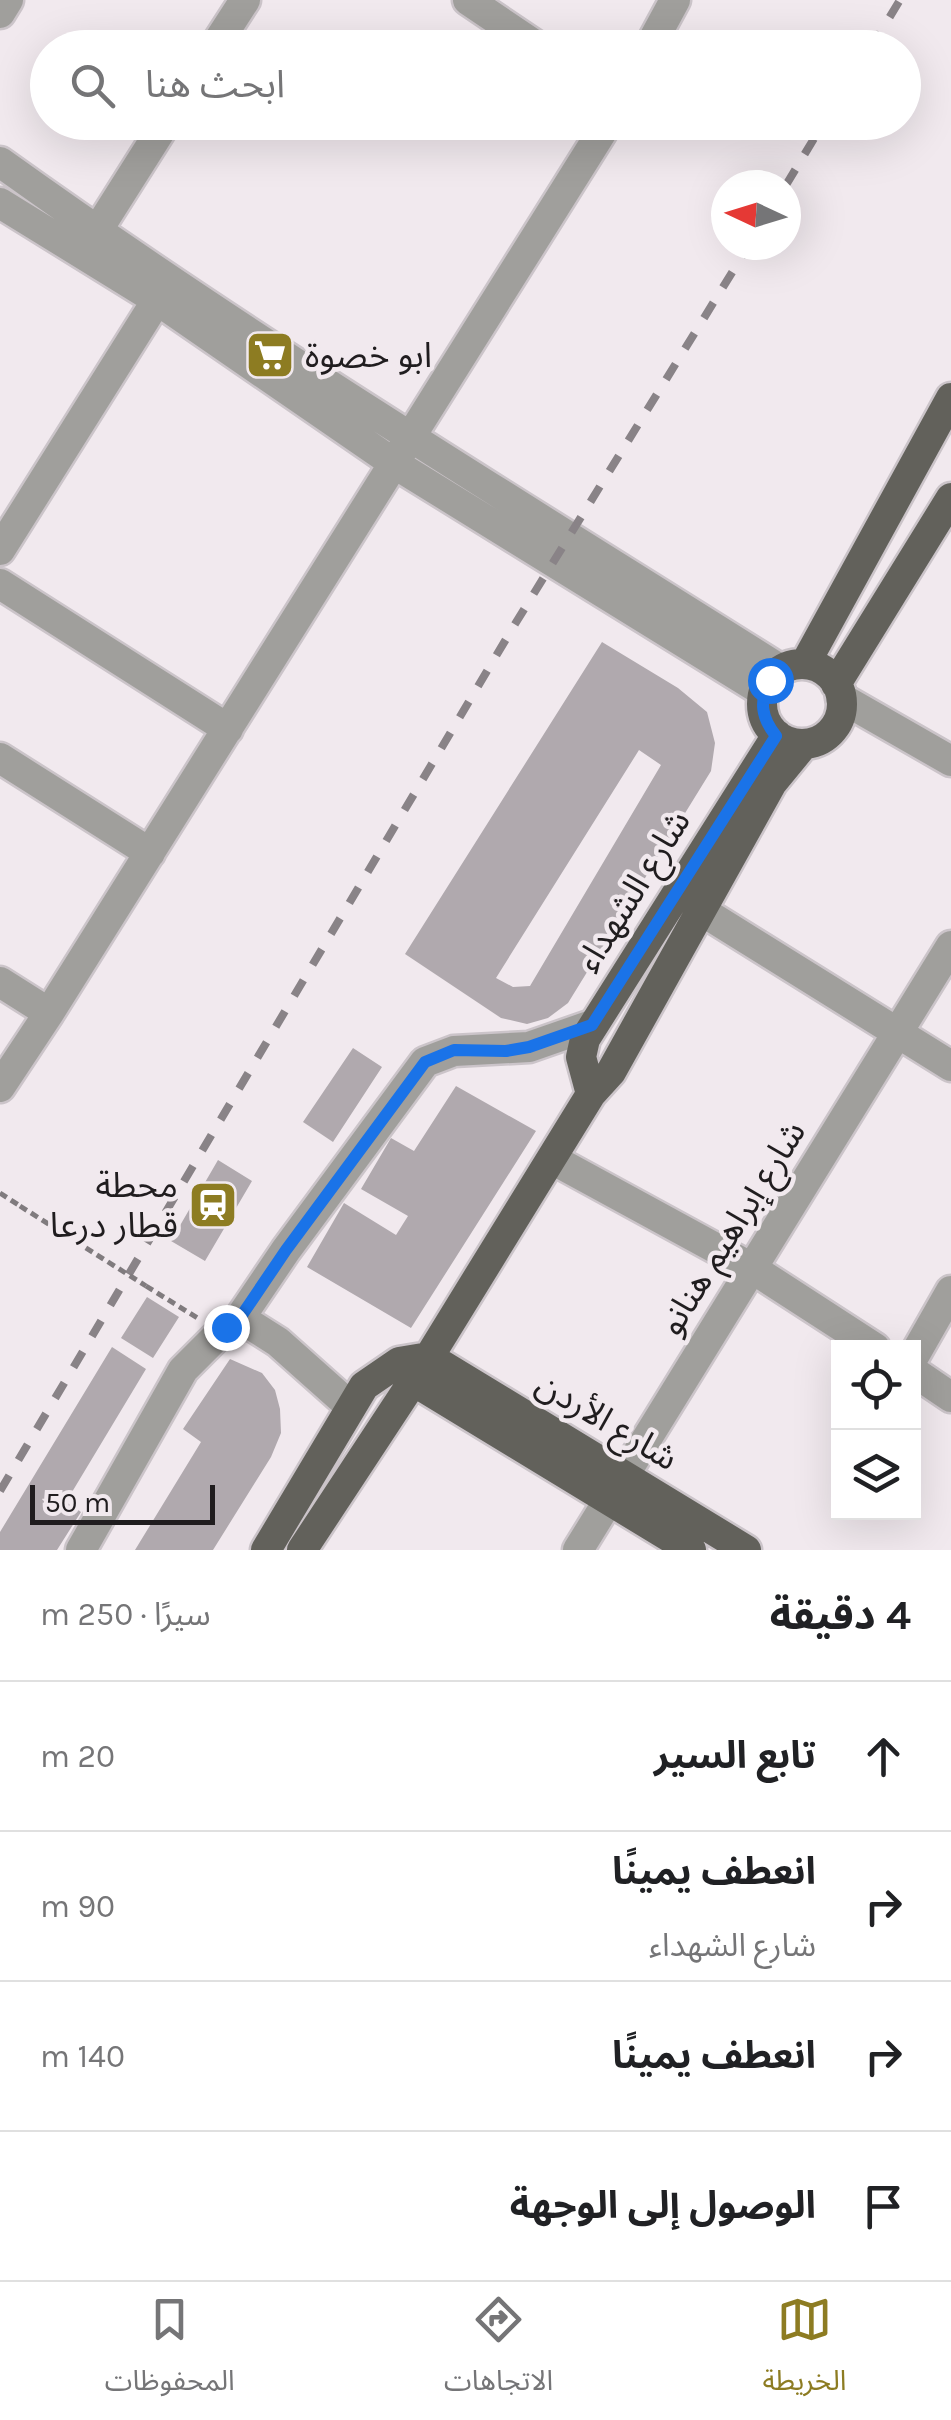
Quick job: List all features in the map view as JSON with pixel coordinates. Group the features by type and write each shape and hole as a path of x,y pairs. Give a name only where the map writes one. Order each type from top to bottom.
{"main road":[{"path":"951,398 762,708 766,723 791,740 829,734 837,724 839,691 951,498"},
{"path":"783,676 828,674 839,691"},
{"name":"شارع الشهداء","path":"302,1550 421,1369 592,1094 611,1072 772,782 791,740"},
{"name":"شارع الشهداء","path":"592,1094 581,1057 592,1025 791,740"},
{"path":"266,1550 351,1407 375,1376 400,1362 421,1369"},
{"name":"شارع الأردن","path":"421,1369 616,1488 746,1550"},
{"name":"شارع الأردن","path":"616,1488 691,1550"}],"street":[{"path":"0,13 8,0"},
{"path":"468,0 512,30"},
{"path":"659,30 675,0"},
{"path":"223,30 238,2"},
{"path":"97,231 155,140"},
{"path":"0,1087 597,140"},
{"path":"0,162 97,231 783,676"},
{"path":"3,212 157,300 394,464 783,676"},
{"path":"0,550 157,300"},
{"path":"0,584 228,728"},
{"path":"839,691 951,761"},
{"path":"0,758 150,853"},
{"path":"702,911 951,1066"},
{"name":"شارع إبراهيم هنانو","path":"578,1550 951,946"},
{"path":"0,982 49,1014"},
{"path":"81,1550 183,1370 240,1318 425,1062 454,1050 506,1051 529,1047 592,1025"},
{"path":"552,1158 750,1267 863,1340"},
{"path":"921,1344 951,1291"},
{"path":"240,1318 278,1342 351,1407"},
{"path":"921,1377 951,1397"}],"path":[{"path":"0,1193 200,1320"}],"building":[{"path":"602,642 678,688 707,712 715,743 711,771 568,1003 548,1018 527,1024 501,1018 405,954","holes":["639,750 661,765 530,986 513,987 496,978"]},
{"path":"353,1048 382,1067 333,1142 303,1122"},
{"path":"456,1086 536,1131 411,1328 307,1267 344,1203 396,1235 408,1216 361,1189 391,1138 414,1151"},
{"path":"218,1160 252,1181 205,1261 171,1241"},
{"path":"147,1297 179,1317 153,1358 121,1338"},
{"path":"112,1347 146,1369 66,1502 81,1512 57,1550 0,1550 0,1532"},
{"path":"230,1359 262,1373 275,1390 281,1433 271,1457 213,1550 135,1550 201,1442 183,1429"}],"railway":[{"path":"882,30 900,0"},
{"path":"795,170 813,140"},
{"path":"0,1491 515,624 740,260"}],"place":[{"name":"ابو خصوة","path":"270,355"},
{"name":"محطة قطار درعا","path":"213,1205"}],"route":[{"path":"226,1327 240,1318 425,1062 454,1050 506,1051 529,1047 592,1025 776,736 766,723 762,708 770,680"}]}
